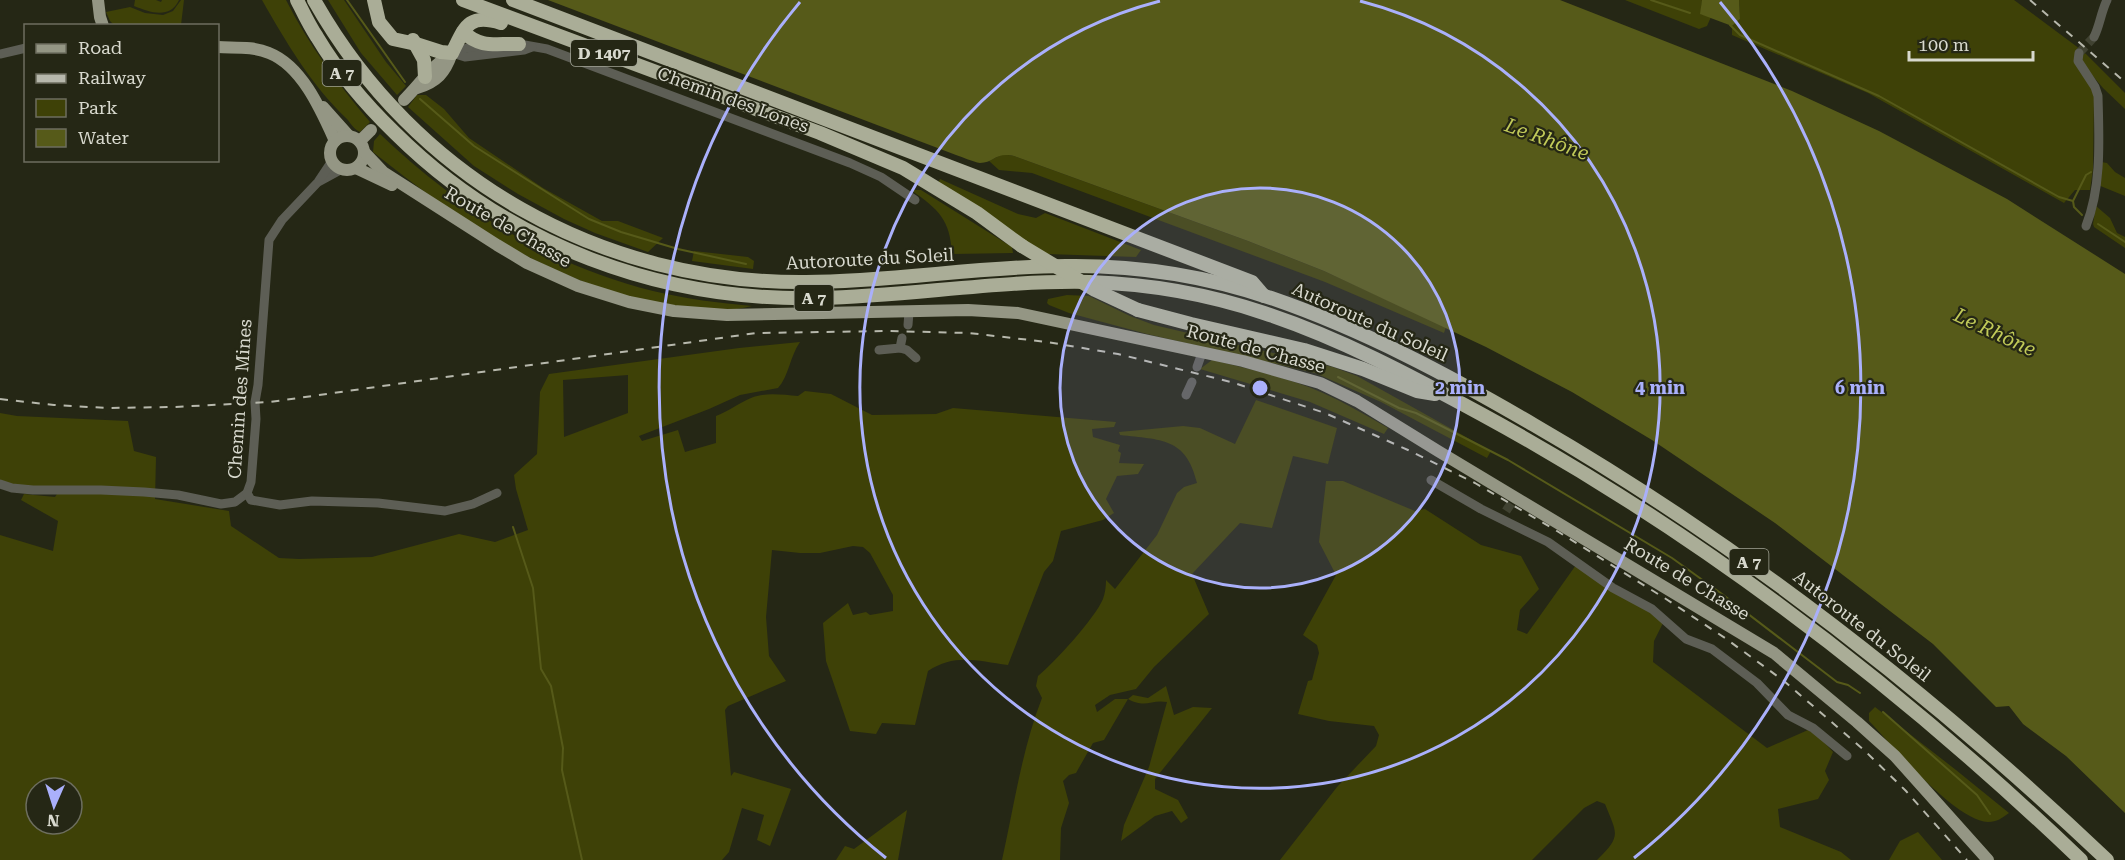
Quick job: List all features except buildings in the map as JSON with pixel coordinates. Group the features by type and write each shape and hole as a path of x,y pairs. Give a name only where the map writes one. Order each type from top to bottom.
{"highway":[{"name":"Autoroute du Soleil","path":"297,0 317,38 337,66 372,109 419,156 459,189 497,214 560,248 599,264 673,285 771,298 860,297 1058,282 1161,288 1241,306 1305,328 1379,360 1535,444 1634,505 1783,608 1929,724 2081,860"},
{"name":"Autoroute du Soleil","path":"314,0 349,56 378,93 445,157 478,183 536,218 571,235 633,258 710,275 768,282 864,280 1042,266 1114,267 1170,273 1207,280 1264,296 1347,327 1459,382 1588,456 1675,511 1790,592 1902,679 2023,783 2107,860"},
{"path":"374,0 379,22 388,34 398,41 441,52 452,53 468,24 476,19 485,18 531,32 546,32"},
{"path":"383,0 391,25 416,44 424,60 425,77"},
{"name":"D 1407","path":"463,0 850,145 903,168 977,213 1022,246 1095,290 1138,310 1304,350 1363,369 1417,391 1446,395"},
{"path":"485,0 563,29 646,52"},
{"name":"D 1407","path":"513,0 1252,282 1264,296"},
{"path":"463,32 477,43 519,44"}],"main road":[{"path":"98,0 102,24"},
{"path":"219,47 268,52 284,62 348,135 363,147"},
{"path":"404,100 437,62 452,53"},
{"path":"416,88 429,84 446,70 452,53"},
{"path":"310,93 335,141"},
{"path":"348,135 335,141 330,150 337,165 356,168 361,163 363,147 371,130"},
{"name":"Route de Chasse","path":"363,147 383,172 527,263 578,286 629,302 674,311 727,315 968,310 1018,314 1102,330 1274,369 1320,383 1357,400 1513,499 1774,653 1895,756 1988,860"},
{"name":"Route de Chasse","path":"356,168 423,199"}],"street":[{"path":"2094,37 2099,27 2100,14 2107,0"},
{"name":"Chemin des Lones","path":"452,53 467,48 485,50 519,44 546,49 850,163 881,177 915,200"},
{"path":"452,53 465,57 524,50 534,46"},
{"path":"0,54 24,48"},
{"path":"2079,53 2078,61 2095,87 2098,96 2097,174 2091,215 2086,226"},
{"name":"Chemin des Mines","path":"0,484 33,490 101,490 178,495 228,504 247,493 251,483 255,402 269,240 282,220 337,165"},
{"path":"908,325 909,312"},
{"path":"879,350 901,343 916,358"},
{"path":"1197,367 1202,353"},
{"path":"1186,395 1192,382"},
{"path":"1431,480 1504,515 1548,542 1613,588 1652,609 1686,639 1712,649 1757,683 1788,715 1814,729 1847,756"},
{"path":"247,493 251,500 274,505 312,501 348,502 445,511 462,508 497,493"}],"green space":[{"path":"135,0 161,2 162,0 179,0 170,10 159,13 134,6"},
{"path":"181,0 184,0 181,24 113,24 106,12 130,7 145,13 163,15 173,11"},
{"path":"262,0 286,0 324,63 370,122 360,132 322,92 290,47"},
{"path":"328,0 344,0 386,62 406,86 397,95 361,53"},
{"path":"1625,0 1702,0 1701,14 1711,17 1707,26 1699,29"},
{"path":"1739,0 2014,0 2080,49 2074,58 2094,95 2093,169 2090,190 2075,190 2064,203 1868,93 1732,35 1732,26 1740,19"},
{"path":"2085,53 2125,93 2125,109 2081,62 2081,57"},
{"path":"417,95 426,95 444,109 469,138 543,188 602,221 618,221 663,238 648,252 595,233 518,194 474,166 408,107"},
{"path":"380,134 410,161 473,210 540,249 576,266 653,291 752,306 724,310 675,306 592,285 553,269 514,249 441,204 373,152 374,141"},
{"path":"1003,154 1248,241 1324,271 1446,327 1444,333 1325,282 1032,173 999,170 989,161"},
{"path":"2101,162 2107,163 2125,178 2125,196 2098,185"},
{"path":"940,179 1018,214 1036,218 1045,213 1141,250 1136,257 1047,254 938,183"},
{"path":"911,190 921,190 1012,247 1013,253 952,254 949,232 941,216"},
{"path":"2096,206 2110,218 2117,233 2125,237 2125,248 2094,227"},
{"path":"694,251 748,257 754,261 753,269 692,261"},
{"path":"1067,295 1089,296 1154,325 1333,367 1357,376 1491,451 1487,458 1381,402 1315,373 1147,334 1069,313 1047,303 1048,299"},
{"path":"800,342 785,378 778,388 740,395 639,436 642,441 678,430 685,452 716,443 716,416 756,396 774,394 798,396 805,391 831,394 872,415 936,414 953,408 1116,422 1114,427 1092,429 1093,437 1120,445 1119,463 1144,464 1138,474 1117,476 1106,499 1114,513 1103,520 1061,531 1053,561 1044,572 1008,665 976,660 957,660 938,665 928,671 915,725 882,723 876,734 850,731 826,661 823,623 848,603 853,615 893,611 893,595 870,553 863,547 853,546 820,553 772,550 766,617 769,656 786,681 728,706 725,710 731,776 734,772 791,789 770,846 757,840 764,815 742,808 729,852 722,860 0,860 0,535 53,551 58,521 21,500 24,494 55,497 61,488 37,488 0,483 0,413 17,416 128,421 134,451 156,457 155,499 229,511 231,526 279,558 372,557 459,534 495,542 528,530 514,475 537,454 540,392 549,374","holes":["628,375 628,413 564,437 563,380"]},
{"path":"1212,360 1309,387 1388,428 1384,434 1310,402 1200,369"},
{"path":"1256,400 1337,428 1328,464 1293,456 1272,528 1240,523 1192,574 1209,614 1154,667 1136,689 1110,695 1095,705 1097,712 1115,699 1128,699 1104,740 1093,743 1076,773 1069,775 1063,781 1069,803 1061,828 1060,860 1002,860 1024,757 1042,698 1036,686 1038,676 1092,617 1103,599 1106,580 1115,589 1157,535 1177,493 1184,487 1197,483 1192,468 1179,449 1159,440 1120,435 1119,432 1183,426 1200,428 1235,444"},
{"path":"1326,481 1343,481 1415,511 1425,509 1481,545 1521,556 1539,589 1520,610 1517,630 1527,634 1576,565 1653,613 1663,623 1654,641 1653,662 1767,748 1808,730 1819,737 1833,752 1825,771 1829,780 1818,799 1778,809 1780,827 1841,852 1851,860 1597,860 1614,840 1615,834 1605,804 1597,801 1584,808 1532,860 1280,860 1337,787 1376,746 1379,735 1374,726 1329,721 1298,714 1308,681 1312,680 1319,653 1317,645 1303,635 1336,575 1319,542"},
{"path":"1166,686 1174,715 1193,707 1212,708 1155,779 1155,789 1178,800 1188,818 1181,823 1172,811 1155,816 1121,841 1124,825 1149,767 1167,702 1144,704 1128,699 1133,695 1148,698"},
{"path":"1875,707 2009,813 2002,818 1988,822 1974,818 1958,809 1925,780 1869,721 1869,713"},
{"path":"907,810 898,860 836,860 845,846 854,849"},
{"path":"1918,832 1942,860 1889,860 1900,841"}],"water":[{"name":"Le Rhône","path":"548,0 1560,0 1792,91 1879,131 2007,199 2125,274 2125,813 2066,756 2023,724 2009,706 1996,707 1933,644 1775,523 1652,440 1572,392 1486,347 1324,271 1248,241 1014,156 1003,155 985,163 971,161"},
{"path":"1702,0 1739,0 1740,19 1732,26 1700,14"}],"waterway":[{"path":"347,0 405,82"},
{"path":"1651,0 1690,13"},
{"path":"1730,25 1740,35 1879,96 2059,197 2073,201"},
{"path":"420,99 474,146 589,219 621,232 678,249 746,264"},
{"path":"2073,201 2086,175 2091,172"},
{"path":"2073,201 2074,207 2082,215"},
{"path":"2098,224 2125,242"},
{"path":"1338,377 1399,408 1416,413 1508,460 1672,558 1837,682 1848,685 1860,693"},
{"path":"513,527 533,588 541,669 551,686 563,748 562,770 582,860"},
{"path":"1883,712 1977,795 1990,814"}],"tunnel":[{"path":"2079,53 2094,37"},
{"path":"1506,511 1512,502"}],"railway":[{"path":"2030,0 2125,82"},
{"path":"0,399 107,408 270,402 756,333 888,331 969,333 1047,342 1118,354 1231,382 1325,413 1475,483 1557,531 1666,599 1784,681 1864,750 1906,791 1967,860"}]}
